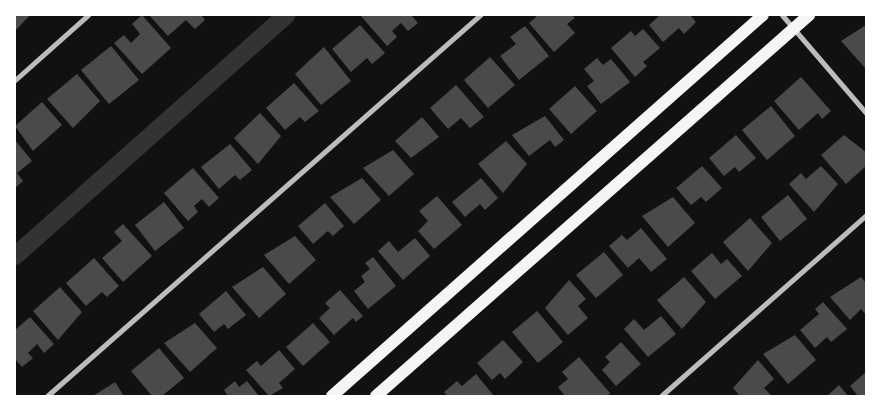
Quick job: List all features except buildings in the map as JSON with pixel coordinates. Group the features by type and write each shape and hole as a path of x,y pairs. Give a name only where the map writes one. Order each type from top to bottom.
{"main road":[{"path":"332,396 762,15"},
{"path":"376,396 809,15"}],"street":[{"path":"15,80 88,15"},
{"path":"47,396 480,15"},
{"path":"782,15 866,112"},
{"path":"661,396 866,215"}],"waterway":[{"path":"15,256 286,15"}]}
